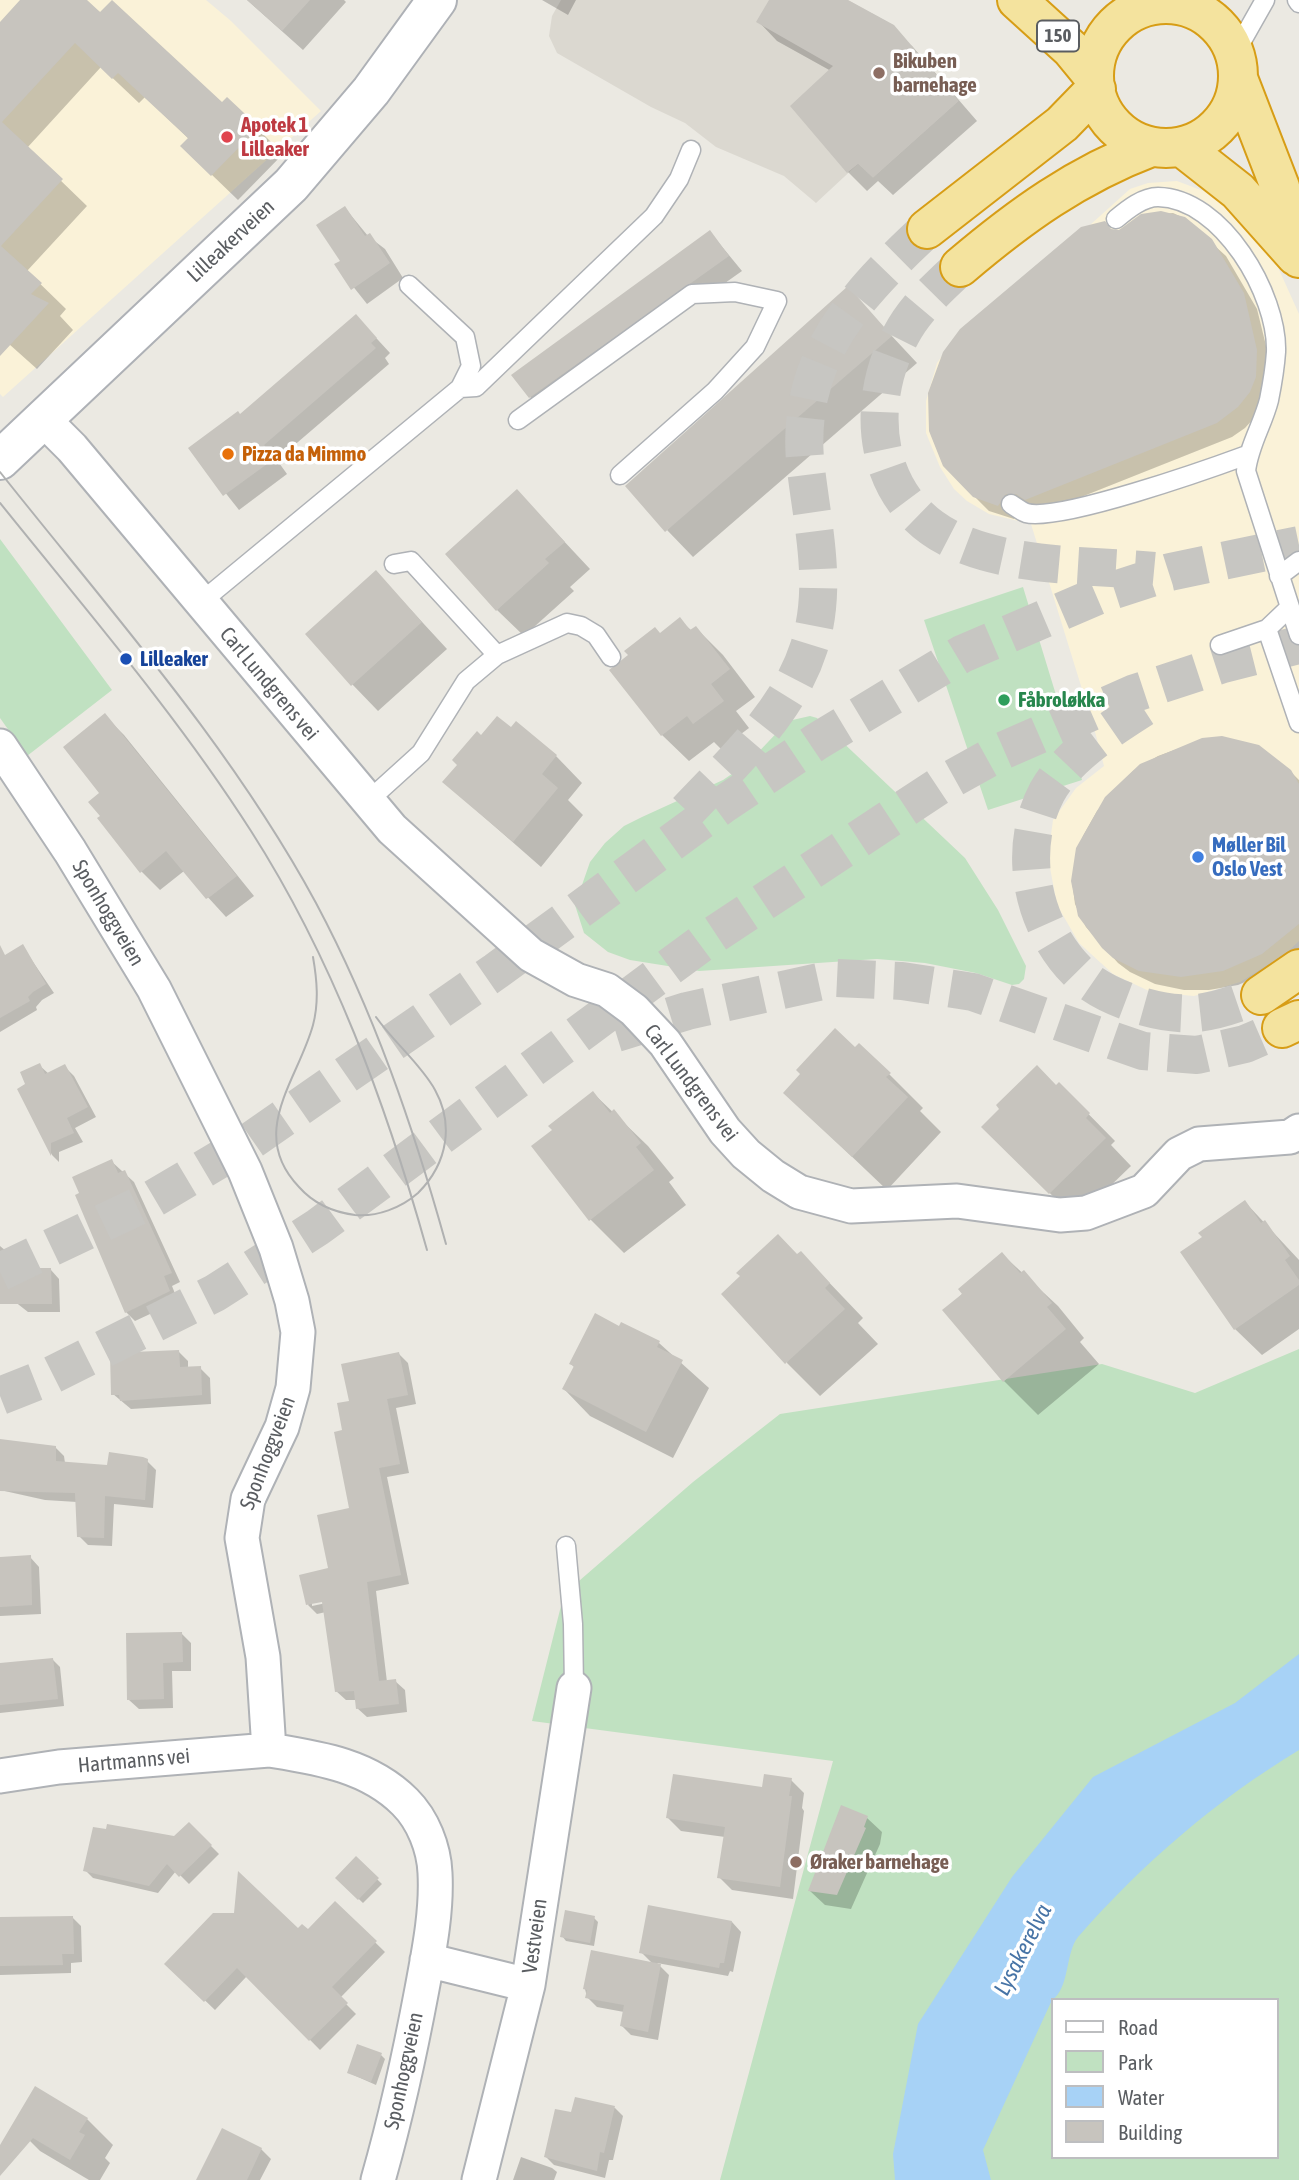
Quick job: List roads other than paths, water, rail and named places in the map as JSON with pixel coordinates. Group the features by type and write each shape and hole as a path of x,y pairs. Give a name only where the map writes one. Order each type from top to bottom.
{"highway":[{"name":"150","path":"1017,0 1071,48 1095,83 1109,120 1135,141 1167,147"},
{"name":"150","path":"1095,83 1097,56 1105,37 1119,22 1124,5 1189,3 1224,32 1237,67"},
{"path":"1237,67 1263,146 1280,187 1299,259"},
{"path":"960,267 1030,211 1087,175 1210,134 1230,111 1237,67"},
{"path":"927,229 1062,124 1095,83"},
{"path":"1167,147 1222,175 1299,259"},
{"path":"1261,995 1299,969"}],"main road":[{"name":"Lilleakerveien","path":"0,460 291,185 371,91 437,0"}],"street":[{"name":"Carl Lundgrens vei","path":"43,419 392,829 531,955 576,980 607,990 634,1010 665,1043 709,1110 746,1154 799,1192 826,1202 851,1206 957,1201 1028,1213 1086,1213 1144,1191 1186,1149 1199,1144 1290,1137 1299,1131"},
{"name":"Sponhoggveien","path":"0,746 70,851 154,989 245,1171 276,1248 292,1301 298,1332 293,1388 282,1427 248,1499 242,1538 263,1657 269,1750 342,1764 363,1772 406,1803 431,1845 435,1872 435,1909 427,1961 408,2063 378,2180"},
{"name":"Vestveien","path":"479,2180 528,1985 574,1688"},
{"name":"Hartmanns vei","path":"0,1776 59,1768 269,1750"},
{"path":"427,1961 528,1985"}],"lane":[{"path":"1237,67 1265,0"},
{"path":"460,388 476,387 654,216 679,179 691,150"},
{"path":"1116,219 1141,202 1159,197 1192,207 1221,228 1248,262 1270,306 1276,350 1269,401 1247,456 1248,482 1299,635"},
{"path":"201,602 460,388 471,366 465,337 410,285"},
{"path":"518,421 692,294 735,292 777,301 755,347 739,365 715,391 620,475"},
{"path":"1012,504 1025,512 1066,509 1175,481 1247,456"},
{"path":"394,564 411,561 497,655"},
{"path":"1279,576 1299,561"},
{"path":"1279,576 1299,578"},
{"path":"1220,646 1267,629 1289,608"},
{"path":"368,801 421,753 466,681 497,655 567,623 581,626 596,635 611,657"},
{"path":"1267,629 1299,723"},
{"path":"566,1546 573,1624 574,1688"}],"water":[{"name":"Lysakerelva","path":"1299,1654 1299,1750 1238,1790 1181,1835 1128,1884 1078,1937 1062,1987 1058,1995 1050,1998 1050,2004 983,2150 991,2180 895,2180 893,2154 918,2024 1012,1877 1093,1777 1235,1703"}],"tunnel":[{"path":"687,811 757,735 788,694 800,671 815,625 818,602 817,558 806,469 805,430 809,395 820,363 854,306 927,229"},
{"path":"960,267 907,325 889,363 882,393 880,423 883,452 892,479 907,503 928,525 955,541 978,550 1027,561 1154,571"},
{"path":"0,1272 151,1200 249,1142 496,971 724,804 816,742 962,654 1102,594 1170,572 1299,545"},
{"path":"0,1396 48,1377 215,1293 318,1227 706,940 939,786 1002,751 1135,693 1223,664 1299,645"},
{"path":"1143,708 1077,755 1047,792 1032,838 1031,863 1040,911 1050,934 1080,974 1090,983 1118,998 1166,1012 1194,1013 1220,1009 1261,995"},
{"path":"616,1033 687,1011 837,978 902,981 973,992 1143,1051 1197,1055 1245,1044 1282,1028"}],"tram line":[{"path":"0,472 168,681 283,845 337,944 374,1028 406,1113 446,1244"},
{"path":"0,503 193,746 251,831 280,880 332,981 354,1034 394,1141 427,1250"},
{"path":"313,957 317,991 315,1016 306,1046 281,1106 277,1147 284,1167 305,1193 324,1206 355,1215 372,1215 388,1210 418,1193 436,1170 445,1142 446,1122 434,1089 376,1017"}],"place":[{"name":"Bikuben barnehage","path":"879,73"},
{"name":"Apotek 1 Lilleaker","path":"227,137"},
{"name":"Pizza da Mimmo","path":"228,454"},
{"name":"Lilleaker","path":"126,659"},
{"name":"Fåbroløkka","path":"1004,700"},
{"name":"Møller Bil Oslo Vest","path":"1198,857"},
{"name":"Øraker barnehage","path":"796,1862"}]}
